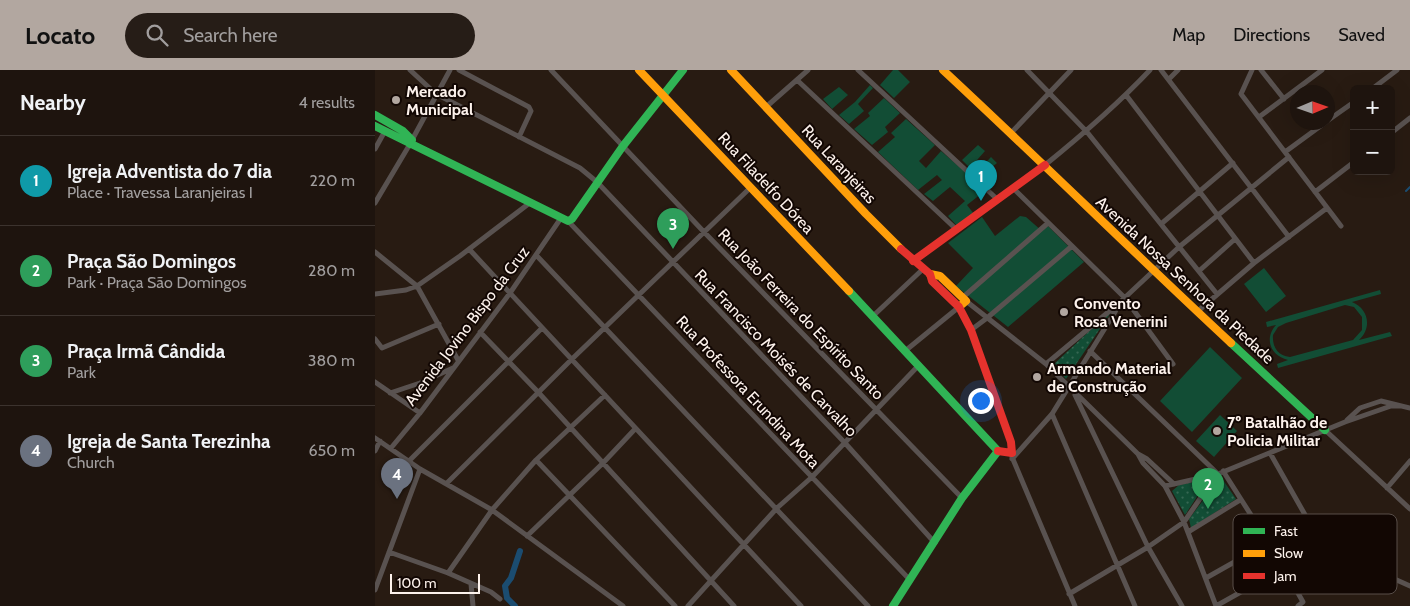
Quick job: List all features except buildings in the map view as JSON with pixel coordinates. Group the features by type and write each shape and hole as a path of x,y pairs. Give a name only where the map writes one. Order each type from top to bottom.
{"street":[{"name":"Rua Francisco Moisés de Carvalho","path":"410,70 436,94 580,168 597,182 845,443 935,543"},
{"path":"375,203 450,70"},
{"path":"459,70 529,107 531,111 519,137"},
{"name":"Rua João Ferreira do Espírito Santo","path":"551,70 704,232 962,498"},
{"path":"556,75 561,70"},
{"name":"Rua Filadelfo Dórea","path":"639,70 873,316 998,451"},
{"name":"Avenida Jovino Bispo da Cruz","path":"391,448 420,413 565,220 572,219 623,146 683,70"},
{"name":"Rua Laranjeiras","path":"731,70 866,214 913,261 930,274 932,281 962,302 1011,442 1012,456"},
{"path":"766,107 808,70"},
{"path":"858,70 997,199"},
{"name":"Avenida Nossa Senhora da Piedade","path":"943,70 1045,165 1153,271 1410,509"},
{"path":"1027,70 1087,132 1217,294"},
{"path":"1011,133 1071,70"},
{"path":"913,261 1087,132 1126,96 1150,70"},
{"path":"1161,70 1289,236"},
{"path":"1169,79 1178,70"},
{"path":"1252,70 1241,94 1341,226"},
{"path":"1261,70 1283,99"},
{"path":"1259,117 1322,70"},
{"path":"1377,85 1397,70"},
{"path":"797,80 957,230"},
{"path":"1126,96 1254,263"},
{"path":"1335,116 1350,105"},
{"path":"375,114 411,142 565,220"},
{"path":"1395,130 1410,118"},
{"path":"375,126 401,135"},
{"path":"1045,364 1118,304 1179,247 1252,188 1317,130"},
{"path":"375,149 385,131"},
{"path":"1161,224 1233,162"},
{"path":"1315,192 1350,165"},
{"path":"447,483 538,392 750,188"},
{"path":"1013,188 1125,297 1173,364"},
{"path":"375,294 406,290 417,286 532,202"},
{"path":"1198,311 1254,263 1327,208"},
{"name":"Rua Professora Erundina Mota","path":"565,220 639,295 910,580"},
{"path":"905,351 962,302 1048,223"},
{"path":"1199,272 1235,239"},
{"path":"971,330 1072,246"},
{"path":"469,249 801,606"},
{"path":"375,252 417,286 458,360"},
{"path":"537,256 868,606"},
{"path":"873,316 923,269"},
{"path":"962,302 987,318 1045,364 1138,454 1147,459 1174,484"},
{"path":"1012,456 1052,414 1115,312 1118,304"},
{"path":"375,339 382,348 439,324"},
{"path":"409,461 542,328"},
{"path":"479,332 538,392 734,606"},
{"path":"1090,351 1220,473 1250,514"},
{"path":"688,606 777,508 812,477 919,365"},
{"path":"390,393 420,383 453,368"},
{"path":"375,382 420,413"},
{"path":"1074,393 1148,547 1182,606"},
{"path":"448,572 492,510 536,460 605,395"},
{"path":"1165,486 1220,473 1345,422 1361,408 1381,401 1410,408"},
{"path":"1052,414 1135,606"},
{"path":"527,536 603,464 635,429"},
{"path":"375,451 377,439 420,469 492,510 623,606"},
{"path":"893,606 962,498 998,451 1012,456 1075,606"},
{"path":"1270,453 1304,514"},
{"path":"1138,454 1143,463 1165,486 1184,522 1216,606 1237,594"},
{"path":"536,460 675,606"},
{"path":"1387,488 1410,462"},
{"path":"375,590 420,469"},
{"path":"1069,594 1148,547 1184,522 1220,473"},
{"path":"1188,532 1240,500"},
{"path":"389,552 448,572 491,592 500,599"},
{"path":"1206,578 1233,563"},
{"path":"1397,580 1410,586"},
{"path":"471,584 473,606"},
{"path":"1298,606 1303,602 1299,594"}],"green space":[{"path":"893,70 898,70 910,82 894,98 880,85"},
{"path":"870,85 873,88 858,104 864,111 849,124 839,115 855,102"},
{"path":"839,87 848,95 832,109 823,99"},
{"path":"884,98 900,113 885,127 888,132 872,145 854,129 870,116 868,113"},
{"path":"906,119 935,145 919,161 926,168 941,151 986,190 967,205 974,214 958,227 948,216 965,201 950,187 933,201 924,194 942,180 937,175 918,190 878,152 895,137 891,133"},
{"path":"978,145 985,151 970,168 962,160"},
{"path":"991,157 997,163 980,177 976,173"},
{"path":"1020,216 1026,217 1042,231 1048,226 1084,262 1008,327 956,286 973,268 948,243 982,217 995,236"},
{"path":"1264,268 1286,296 1266,312 1244,284"},
{"path":"1380,290 1381,294 1352,302 1362,309 1367,319 1366,330 1359,340 1390,332 1392,336 1278,368 1277,364 1288,360 1273,351 1270,335 1276,325 1267,327 1266,322","holes":["1345,305 1354,307 1362,317 1362,330 1353,340 1290,357 1282,355 1275,347 1273,335 1278,327"]},
{"path":"1114,308 1066,379 1053,365"},
{"path":"1210,347 1242,378 1192,432 1160,401"},
{"path":"1220,415 1237,431 1214,457 1196,441"},
{"path":"1219,479 1223,480 1236,499 1191,528 1189,519"},
{"path":"1204,480 1206,483 1185,515 1172,491 1179,485"}],"waterway":[{"path":"1406,191 1410,187"},
{"path":"515,606 507,598 505,586 511,578 520,551"}],"traffic: fast":[{"path":"375,126 568,221 572,219 623,146 683,70"},
{"path":"375,115 403,131 412,140 410,144"},
{"path":"849,291 998,451"},
{"path":"1231,343 1325,430"},
{"path":"893,606 962,498 998,451"}],"traffic: slow":[{"path":"639,70 849,291"},
{"path":"731,70 901,249"},
{"path":"943,70 1231,343"},
{"path":"930,274 940,276 966,301 959,307"}],"traffic: jam":[{"path":"913,261 1045,165"},
{"path":"901,249 930,274 932,281 959,307 971,330 1011,442 1012,453 998,451"}],"place":[{"name":"Mercado Municipal","path":"396,100"},
{"name":"Igreja Adventista do 7 dia","path":"981,201"},
{"name":"Praça Irmã Cândida","path":"673,249"},
{"name":"Convento Rosa Venerini","path":"1064,312"},
{"name":"Armando Material de Construção","path":"1037,377"},
{"name":"7º Batalhão de Policia Militar","path":"1217,431"},
{"name":"Igreja de Santa Terezinha","path":"397,499"},
{"name":"Praça São Domingos","path":"1208,509"}]}
